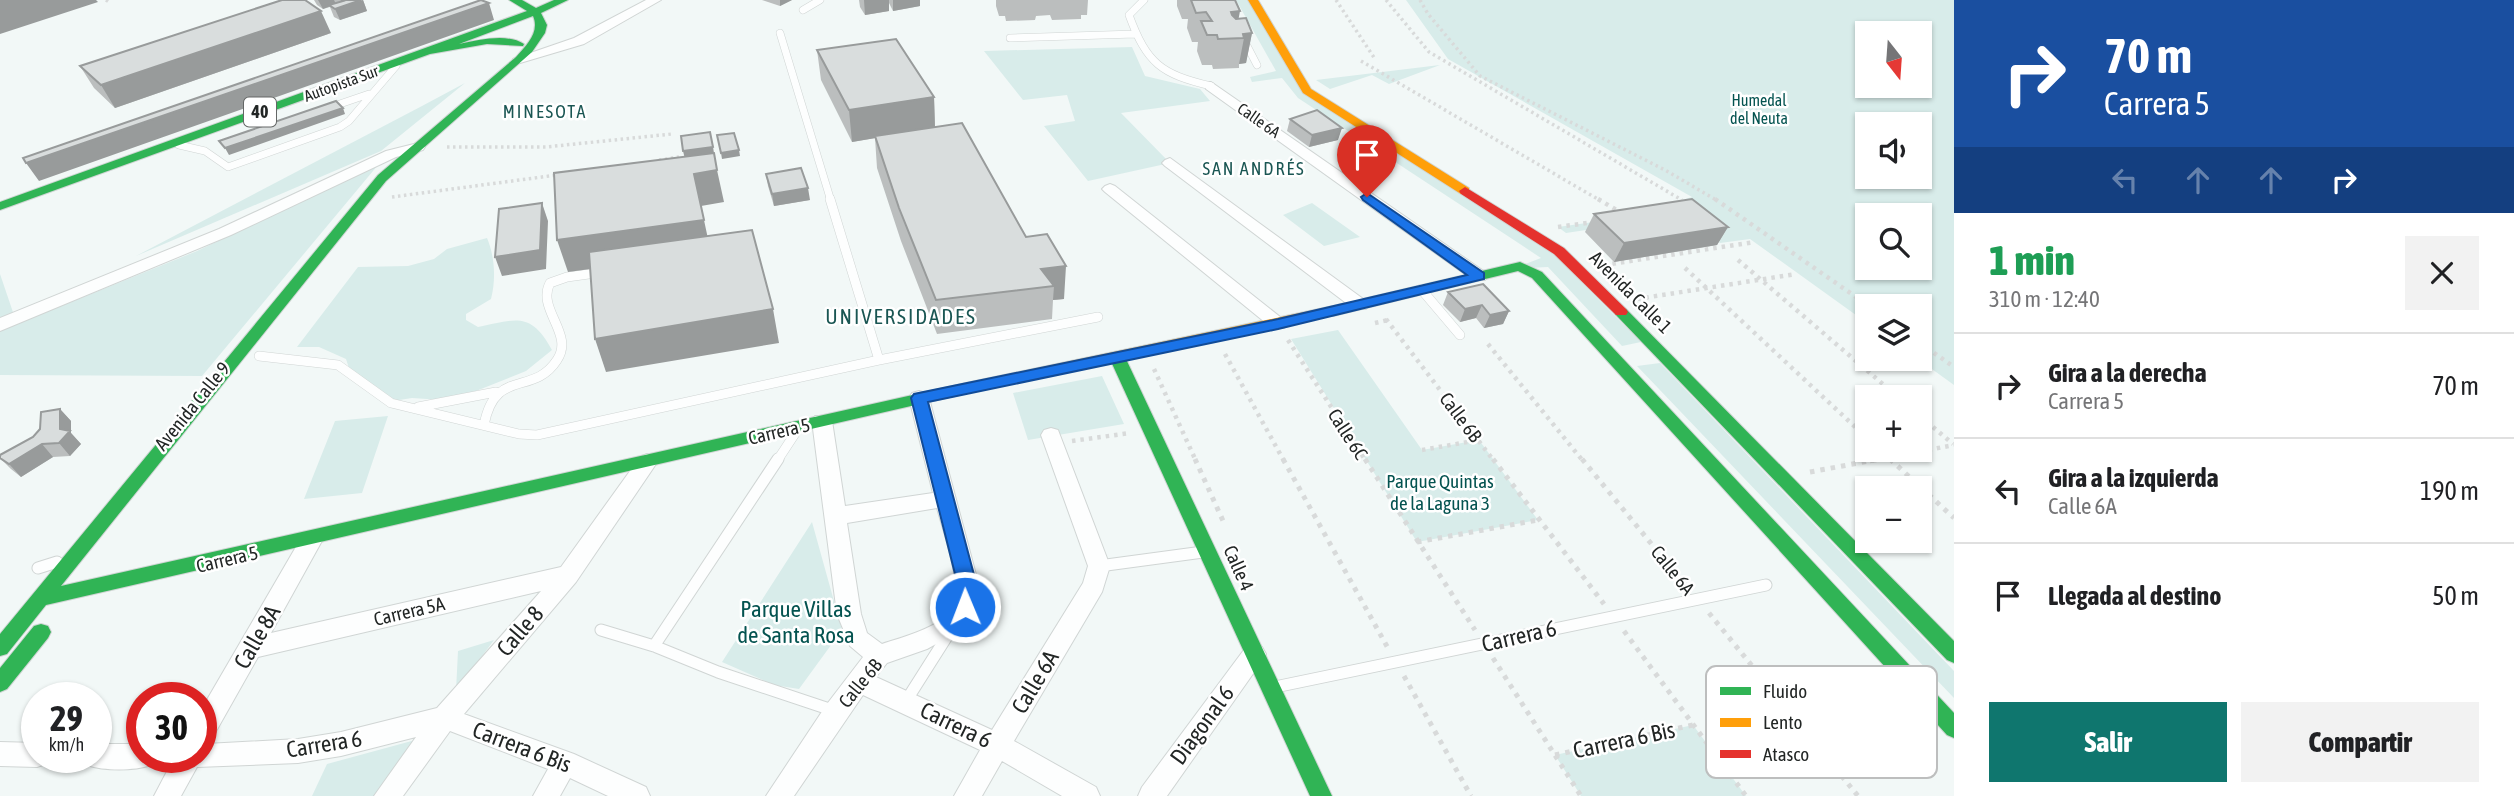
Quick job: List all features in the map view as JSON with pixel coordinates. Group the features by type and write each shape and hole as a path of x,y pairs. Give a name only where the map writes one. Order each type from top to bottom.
{"main road":[{"name":"Avenida Calle 1","path":"1253,0 1307,90 1533,232 1600,284 1663,354 1954,654"},
{"path":"399,62 480,41 520,52 523,32 520,18 511,1"},
{"path":"511,1 536,12 543,21 540,38"},
{"name":"Autopista Sur","path":"0,206 536,12 566,12"},
{"name":"Avenida Calle 9","path":"0,648 382,178 566,12"},
{"name":"Avenida Calle 9","path":"254,361 405,172 415,150"},
{"name":"Carrera 5","path":"39,599 312,539 919,398 1214,335 1278,324 1520,266 1537,275 1617,361"},
{"path":"1617,361 1663,354"},
{"name":"Calle 4","path":"1118,357 1321,796"},
{"path":"1617,361 1897,666"},
{"path":"0,683 86,573"},
{"path":"1937,709 1954,728"}],"street":[{"path":"520,52 579,41 655,0"},
{"name":"Calle 6A","path":"1211,86 1479,276"},
{"path":"5,322 225,232 391,154 415,150"},
{"path":"1170,163 1360,305"},
{"path":"1110,189 1278,324"},
{"path":"919,398 968,586 965,607 957,621"},
{"path":"811,423 837,516 849,614 858,639 879,655"},
{"path":"1053,440 1099,566"},
{"name":"Calle 8","path":"387,796 445,718 568,575 647,462"},
{"path":"837,516 944,499"},
{"name":"Calle 8A","path":"217,706 312,539"},
{"name":"Calle 6A","path":"967,796 1094,585 1099,566"},
{"name":"Carrera 5A","path":"250,648 568,575"},
{"name":"Calle 6B","path":"779,796 879,655 919,642 957,621"},
{"name":"Diagonal 6","path":"1151,796 1254,654"},
{"name":"Carrera 6","path":"859,681 997,745 1087,796"},
{"name":"Carrera 6","path":"217,755 298,751 341,744 445,718"},
{"name":"Carrera 6 Bis","path":"445,718 565,763 637,796"},
{"path":"0,754 21,755"},
{"path":"546,796 565,763"},
{"path":"167,796 180,773"}],"lane":[{"path":"803,10 820,0"},
{"path":"1144,0 1129,15 1135,34 1154,66 1168,75 1211,86"},
{"path":"780,33 879,360"},
{"path":"1241,33 1257,65"},
{"path":"1010,38 1135,34"},
{"path":"168,145 186,144 205,151 225,166 240,164 340,127 355,114 369,94 399,62"},
{"path":"318,112 369,94"},
{"path":"205,151 218,147"},
{"path":"415,408 496,392 540,376 556,362 563,349 561,330 547,309 546,290 550,283 563,278 615,271"},
{"path":"1421,289 1460,335"},
{"path":"254,361 299,358 338,365 391,403 519,434 537,435 879,360 1098,317"},
{"path":"484,425 488,407 496,392"},
{"path":"654,646 811,423"},
{"path":"1099,566 1209,552"},
{"path":"38,568 77,556"},
{"name":"Carrera 6","path":"1272,687 1766,585"},
{"path":"905,701 957,621"},
{"path":"601,630 654,646 836,712"}],"path":[{"path":"1336,0 1375,59"},
{"path":"1386,0 1429,52 1682,200 1669,204"},
{"path":"1420,0 1480,76 1665,170 1724,205 1855,296"},
{"path":"1361,61 1629,217"},
{"path":"415,150 546,147 672,134"},
{"path":"652,161 679,157"},
{"path":"385,198 558,175"},
{"path":"1533,232 1606,220"},
{"path":"1604,265 1755,242"},
{"path":"1738,260 1884,385"},
{"path":"1685,268 1855,427"},
{"path":"1634,299 1796,274"},
{"name":"Calle 6B","path":"1360,305 1388,320 1706,742"},
{"path":"1363,325 1388,320"},
{"name":"Calle 6C","path":"1278,324 1581,796"},
{"path":"1214,335 1471,796"},
{"path":"1275,342 1300,337"},
{"name":"Calle 6A","path":"1488,344 1752,666"},
{"path":"1212,355 1236,349"},
{"path":"1932,351 1954,367"},
{"path":"1165,366 1153,369 1228,532"},
{"path":"1932,426 1954,445"},
{"path":"1053,440 1151,429"},
{"path":"1422,450 1479,440"},
{"path":"1932,449 1954,445"},
{"path":"1781,477 1861,462"},
{"path":"1893,462 1954,518"},
{"path":"1417,542 1538,520"},
{"name":"Carrera 6 Bis","path":"1555,755 1693,725"},
{"name":"Calle 6B","path":"1733,778 1746,796"},
{"name":"Calle 6A","path":"1843,778 1858,796"}],"green space":[{"path":"1236,0 1248,0 1304,94 1547,248 1641,342 1622,346 1548,267 1527,268 1523,265 1541,258 1298,98 1282,78 1252,82 1250,77 1276,71"},
{"name":"Humedal del Neuta","path":"1406,0 1954,0 1954,385 1932,369 1932,294 1855,294 1855,314 1750,239 1720,243 1685,215 1566,233 1558,227 1629,217 1692,197 1448,59"},
{"path":"1132,47 1145,76 1200,89 1210,101 1121,113 1170,163 1088,181 1044,126 1075,121 1067,95 1023,100 984,51"},
{"path":"1440,65 1389,84 1372,75 1330,89 1316,80"},
{"path":"465,83 381,151 136,256 422,106"},
{"path":"378,165 202,376 0,375 0,274 17,324 197,251"},
{"path":"1312,203 1360,237 1324,246 1283,215"},
{"path":"487,238 494,268 491,299 466,314 466,320 478,327 521,321 537,329 552,350 526,371 476,391 442,400 412,398 393,401 349,368 346,359 319,347 297,347 358,267 408,266 434,259 447,249"},
{"name":"Parque Quintas de la Laguna 3","path":"1338,330 1422,450 1479,440 1538,520 1417,542 1291,339"},
{"path":"1660,363 1954,671 1954,698 1937,680 1937,666 1923,666 1637,366"},
{"path":"1102,376 1124,424 1028,440 1013,393"},
{"path":"388,416 362,493 304,499 335,421"},
{"name":"Parque Villas de Santa Rosa","path":"812,522 842,630 799,689 774,685 722,662"},
{"path":"494,640 456,691 458,651"},
{"path":"1693,725 1706,742 1706,778 1733,778 1746,796 1581,796 1555,755"},
{"path":"419,739 377,796 312,796 327,764"}],"building":[{"path":"282,0 305,0 321,11 101,85 80,66"},
{"path":"341,0 361,0 335,9 329,5 343,1"},
{"path":"481,0 489,3 26,163 23,158"},
{"path":"1191,0 1235,0 1240,11 1231,12 1232,15 1236,19 1246,18 1252,33 1243,34 1244,38 1218,39 1217,35 1207,35 1201,21 1212,21 1206,12 1196,13"},
{"path":"896,39 934,97 849,110 817,50"},
{"path":"336,101 343,108 225,148 219,141"},
{"path":"1317,110 1342,128 1312,135 1290,119"},
{"path":"962,123 1026,237 1047,234 1066,266 1041,269 1054,286 936,300 899,208 875,136"},
{"path":"710,132 713,147 683,151 681,136"},
{"path":"734,133 739,150 721,153 717,135"},
{"path":"714,153 717,170 694,174 704,220 557,240 554,173"},
{"path":"801,168 808,188 772,194 766,174"},
{"path":"1692,199 1728,227 1624,243 1594,214"},
{"path":"542,203 540,250 495,257 499,209"},
{"path":"752,230 773,309 595,339 589,252"},
{"path":"1483,284 1509,311 1490,315 1482,305 1465,309 1448,292"},
{"path":"60,409 60,429 70,431 59,443 42,444 9,464 0,458 0,455 33,437 40,429 41,412"}],"traffic: fast":[{"path":"0,648 382,178 529,49 540,33 540,19 527,6 514,0"},
{"path":"0,206 520,18 563,0"},
{"path":"434,52 487,41 519,44"},
{"path":"1333,311 1520,266 1537,275 1897,666"},
{"path":"1621,312 1954,654"},
{"path":"1117,357 1321,796"},
{"path":"39,599 966,388"},
{"path":"0,683 41,632"},
{"path":"1937,710 1954,728"}],"traffic: slow":[{"path":"1253,0 1307,91 1465,191"},
{"path":"966,388 1333,311"}],"traffic: jam":[{"path":"1465,191 1559,251 1621,312"}],"district":[{"name":"MINESOTA","path":"545,112"},
{"name":"SAN ANDRÉS","path":"1254,169"},
{"name":"UNIVERSIDADES","path":"901,317"}],"route":[{"path":"965,607 968,586 919,398 1214,335 1278,324 1479,276 1367,197"}]}
